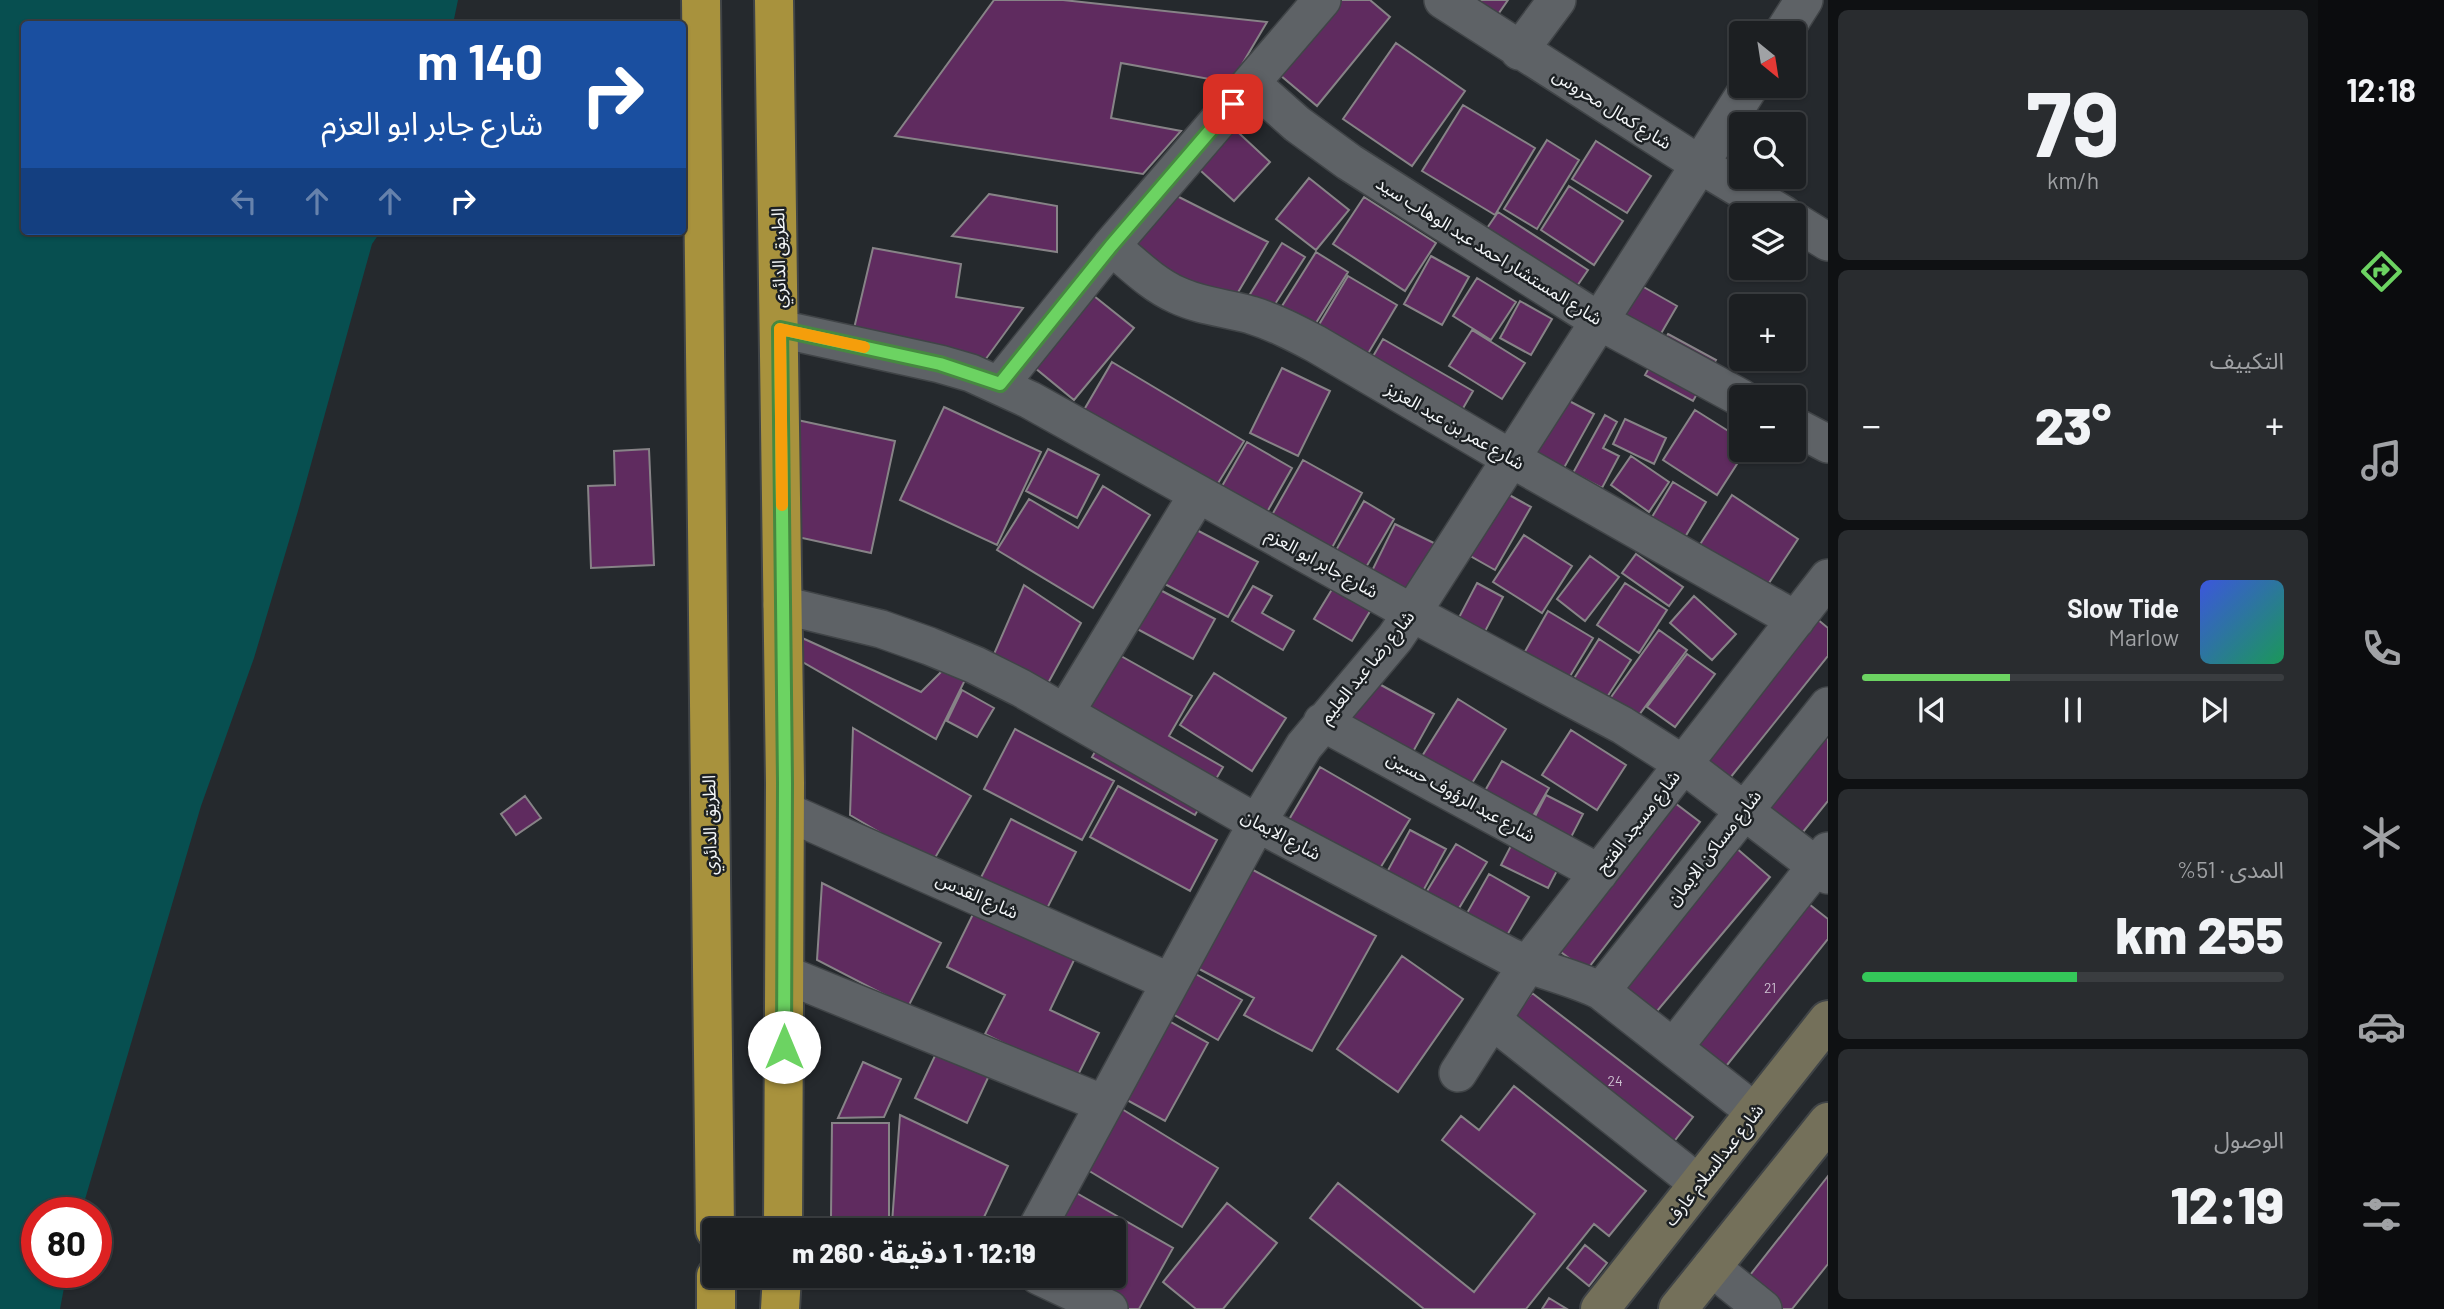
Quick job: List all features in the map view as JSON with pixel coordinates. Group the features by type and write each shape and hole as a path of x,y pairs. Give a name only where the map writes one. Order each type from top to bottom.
{"highway":[{"name":"الطريق الدائري","path":"701,0 715,1218"},
{"name":"الطريق الدائري","path":"774,0 785,811 783,1218"},
{"path":"716,1288 716,1309"},
{"path":"780,1309 781,1288"}],"main road":[{"name":"شارع عبدالسلام عارف","path":"1600,1309 1828,1020"},
{"path":"1678,1309 1828,1122"}],"street":[{"path":"1000,384 1111,246 1322,0"},
{"name":"شارع كمال محروس","path":"1443,0 1519,51 1764,203"},
{"path":"1519,51 1557,0"},
{"path":"1791,21 1804,0"},
{"name":"شارع المستشار احمد عبد الوهاب سيد","path":"1251,83 1297,124 1349,162 1599,321 1729,391"},
{"name":"شارع رضا عبد العليم","path":"1042,1218 1257,822 1304,746 1412,614 1742,98"},
{"path":"1806,228 1828,242"},
{"name":"شارع عمر بن عبد العزيز","path":"1111,246 1158,285 1176,295 1251,315 1284,328 1796,620"},
{"name":"شارع جابر ابو العزم","path":"780,329 940,364 1000,384 1412,614 1622,725 1683,764 1744,811 1824,864"},
{"path":"1806,432 1828,444"},
{"path":"1065,713 1198,494"},
{"name":"شارع مسجد الفتح","path":"1458,1073 1527,965 1828,578"},
{"name":"شارع الايمان","path":"782,605 881,629 975,665 1257,822 1527,965 1580,981 1601,991 1755,1112"},
{"name":"شارع مساكن الايمان","path":"1601,991 1828,706"},
{"name":"شارع عبد الرؤوف حسين","path":"1322,722 1599,873"},
{"name":"شارع القدس","path":"785,811 1170,982"},
{"path":"1674,1047 1824,864"},
{"path":"784,974 1104,1104"},
{"path":"1492,1020 1699,1184"},
{"path":"1711,1268 1763,1309"},
{"path":"1064,1288 1108,1309"}],"water":[{"path":"0,0 458,0 454,21 21,21 21,235 378,235 372,244 254,658 201,806 86,1197 21,1197 21,1288 64,1288 60,1309 0,1309"}],"building":[{"path":"994,0 1063,0 1267,22 1231,83 1121,63 1111,118 1181,131 1143,174 895,136"},
{"path":"1331,0 1370,0 1390,17 1317,106 1274,70"},
{"path":"1459,0 1508,0 1492,23"},
{"path":"1396,43 1465,91 1412,166 1343,119"},
{"path":"1463,105 1535,148 1495,215 1422,171"},
{"path":"1227,122 1270,162 1234,201 1191,162"},
{"path":"1547,140 1579,160 1537,229 1504,209"},
{"path":"1596,141 1651,176 1627,213 1572,179"},
{"path":"1309,178 1349,210 1316,250 1276,219"},
{"path":"1569,186 1623,221 1594,265 1541,230"},
{"path":"1169,192 1268,242 1231,304 1177,287 1125,245"},
{"path":"989,194 1057,206 1057,252 952,236"},
{"path":"1364,197 1436,243 1405,291 1333,244"},
{"path":"1498,212 1588,270 1571,295 1481,237"},
{"path":"1282,243 1305,257 1270,312 1247,299"},
{"path":"873,248 961,264 956,297 1023,308 980,367 852,337"},
{"path":"1316,252 1348,272 1309,334 1277,314"},
{"path":"1431,256 1469,277 1442,325 1404,304"},
{"path":"1348,276 1397,305 1363,362 1314,333"},
{"path":"1477,278 1516,302 1491,340 1453,316"},
{"path":"1633,281 1677,306 1655,344 1612,319"},
{"path":"1089,292 1134,328 1074,400 1029,363"},
{"path":"1520,301 1552,319 1531,355 1500,338"},
{"path":"1472,330 1525,363 1502,399 1449,366"},
{"path":"1668,334 1716,360 1693,401 1645,375"},
{"path":"1383,339 1473,391 1458,417 1368,365"},
{"path":"1112,362 1244,441 1212,493 1081,415"},
{"path":"1282,368 1330,391 1298,456 1250,433"},
{"path":"1554,393 1594,414 1560,475 1520,453"},
{"path":"944,407 1041,452 997,545 900,500"},
{"path":"1695,410 1729,431 1729,462 1738,462 1717,495 1663,460"},
{"path":"1605,415 1617,422 1603,448 1619,456 1602,488 1573,473"},
{"path":"788,418 895,441 871,553 793,536"},
{"path":"1625,419 1666,438 1654,464 1613,444"},
{"path":"1247,442 1292,468 1262,521 1217,495"},
{"path":"649,449 654,565 591,568 588,486 615,485 614,451"},
{"path":"1048,449 1099,475 1077,518 1026,491"},
{"path":"1631,456 1669,482 1649,512 1611,485"},
{"path":"1303,460 1362,493 1328,555 1268,522"},
{"path":"1673,482 1706,502 1679,547 1646,527"},
{"path":"1103,486 1150,515 1093,608 997,550 1029,499 1078,528"},
{"path":"1493,486 1531,507 1495,570 1458,549"},
{"path":"1732,495 1798,539 1765,589 1699,546"},
{"path":"1364,501 1394,519 1361,576 1331,559"},
{"path":"1395,524 1440,546 1412,601 1368,579"},
{"path":"1187,525 1258,562 1228,617 1157,580"},
{"path":"1524,535 1572,566 1542,613 1493,582"},
{"path":"1636,554 1683,587 1669,606 1622,573"},
{"path":"1590,556 1619,577 1585,621 1557,599"},
{"path":"1147,583 1215,619 1193,659 1126,623"},
{"path":"1477,583 1503,597 1480,641 1454,627"},
{"path":"1625,583 1667,610 1639,653 1597,625"},
{"path":"1024,585 1081,623 1047,685 994,654"},
{"path":"1253,586 1272,596 1262,613 1294,631 1283,650 1232,621"},
{"path":"1334,586 1372,608 1352,641 1314,619"},
{"path":"1694,596 1736,634 1712,660 1670,623"},
{"path":"1548,611 1593,638 1563,688 1519,662"},
{"path":"1811,614 1828,628 1828,656 1726,783 1695,758"},
{"path":"1659,630 1687,650 1636,719 1609,700"},
{"path":"800,637 921,692 948,665 967,676 936,739 794,657"},
{"path":"1599,639 1631,660 1600,708 1568,688"},
{"path":"1096,642 1192,696 1169,736 1223,767 1195,815 1092,757 1112,722 1065,695"},
{"path":"1687,654 1715,674 1675,727 1647,707"},
{"path":"1214,673 1286,718 1252,771 1180,725"},
{"path":"1370,679 1434,714 1409,759 1345,723"},
{"path":"962,690 994,708 977,737 947,721"},
{"path":"1458,699 1506,729 1467,791 1419,761"},
{"path":"1828,722 1828,801 1799,837 1761,806"},
{"path":"853,728 971,796 932,863 850,815"},
{"path":"1015,729 1114,781 1082,840 984,789"},
{"path":"1571,730 1626,765 1597,810 1542,775"},
{"path":"1502,761 1549,788 1529,823 1482,796"},
{"path":"1320,767 1410,819 1376,875 1287,823"},
{"path":"1118,786 1217,840 1190,891 1090,837"},
{"path":"1546,795 1583,814 1567,845 1530,826"},
{"path":"525,796 541,818 516,835 501,814"},
{"path":"1667,797 1700,822 1586,971 1553,946"},
{"path":"1011,819 1076,852 1040,922 975,889"},
{"path":"1410,830 1446,849 1417,902 1381,883"},
{"path":"1515,838 1562,861 1548,888 1501,865"},
{"path":"1456,844 1487,862 1450,923 1419,904"},
{"path":"1735,847 1770,877 1652,1017 1616,987"},
{"path":"1240,863 1376,936 1312,1051 1244,1015 1254,998 1186,962"},
{"path":"1489,874 1529,897 1502,944 1462,922"},
{"path":"822,883 941,943 908,1007 817,960"},
{"path":"1800,897 1828,919 1828,939 1719,1075 1682,1045"},
{"path":"976,908 1076,956 1050,1010 1099,1033 1076,1079 985,1034 1005,995 947,967"},
{"path":"1402,956 1463,999 1398,1092 1337,1049"},
{"path":"1185,968 1242,1000 1218,1040 1162,1008"},
{"path":"1532,993 1693,1117 1662,1157 1502,1033"},
{"path":"1160,1016 1208,1043 1165,1121 1116,1094"},
{"path":"941,1043 993,1067 967,1123 915,1098"},
{"path":"863,1062 901,1079 884,1117 838,1118"},
{"path":"1514,1086 1646,1191 1609,1236 1594,1224 1526,1309 1424,1309 1310,1218 1338,1183 1474,1292 1535,1214 1442,1140 1461,1116 1479,1130"},
{"path":"1117,1106 1218,1168 1182,1227 1081,1166"},
{"path":"900,1115 1008,1166 984,1218 892,1218"},
{"path":"832,1123 889,1123 889,1218 831,1218"},
{"path":"1828,1176 1828,1264 1792,1309 1775,1309 1743,1284"},
{"path":"1073,1191 1120,1218 1056,1218"},
{"path":"1227,1203 1277,1243 1223,1309 1196,1309 1163,1282"},
{"path":"1126,1221 1173,1248 1139,1309 1121,1309 1086,1288 1126,1288"},
{"path":"1585,1245 1607,1263 1589,1286 1567,1268"},
{"path":"1549,1298 1567,1309 1542,1309"}],"slow traffic":[{"path":"782,505 780,329 864,347"}],"route":[{"path":"784,1047 785,783 780,329 940,364 1000,384 1111,246 1233,104"}]}
